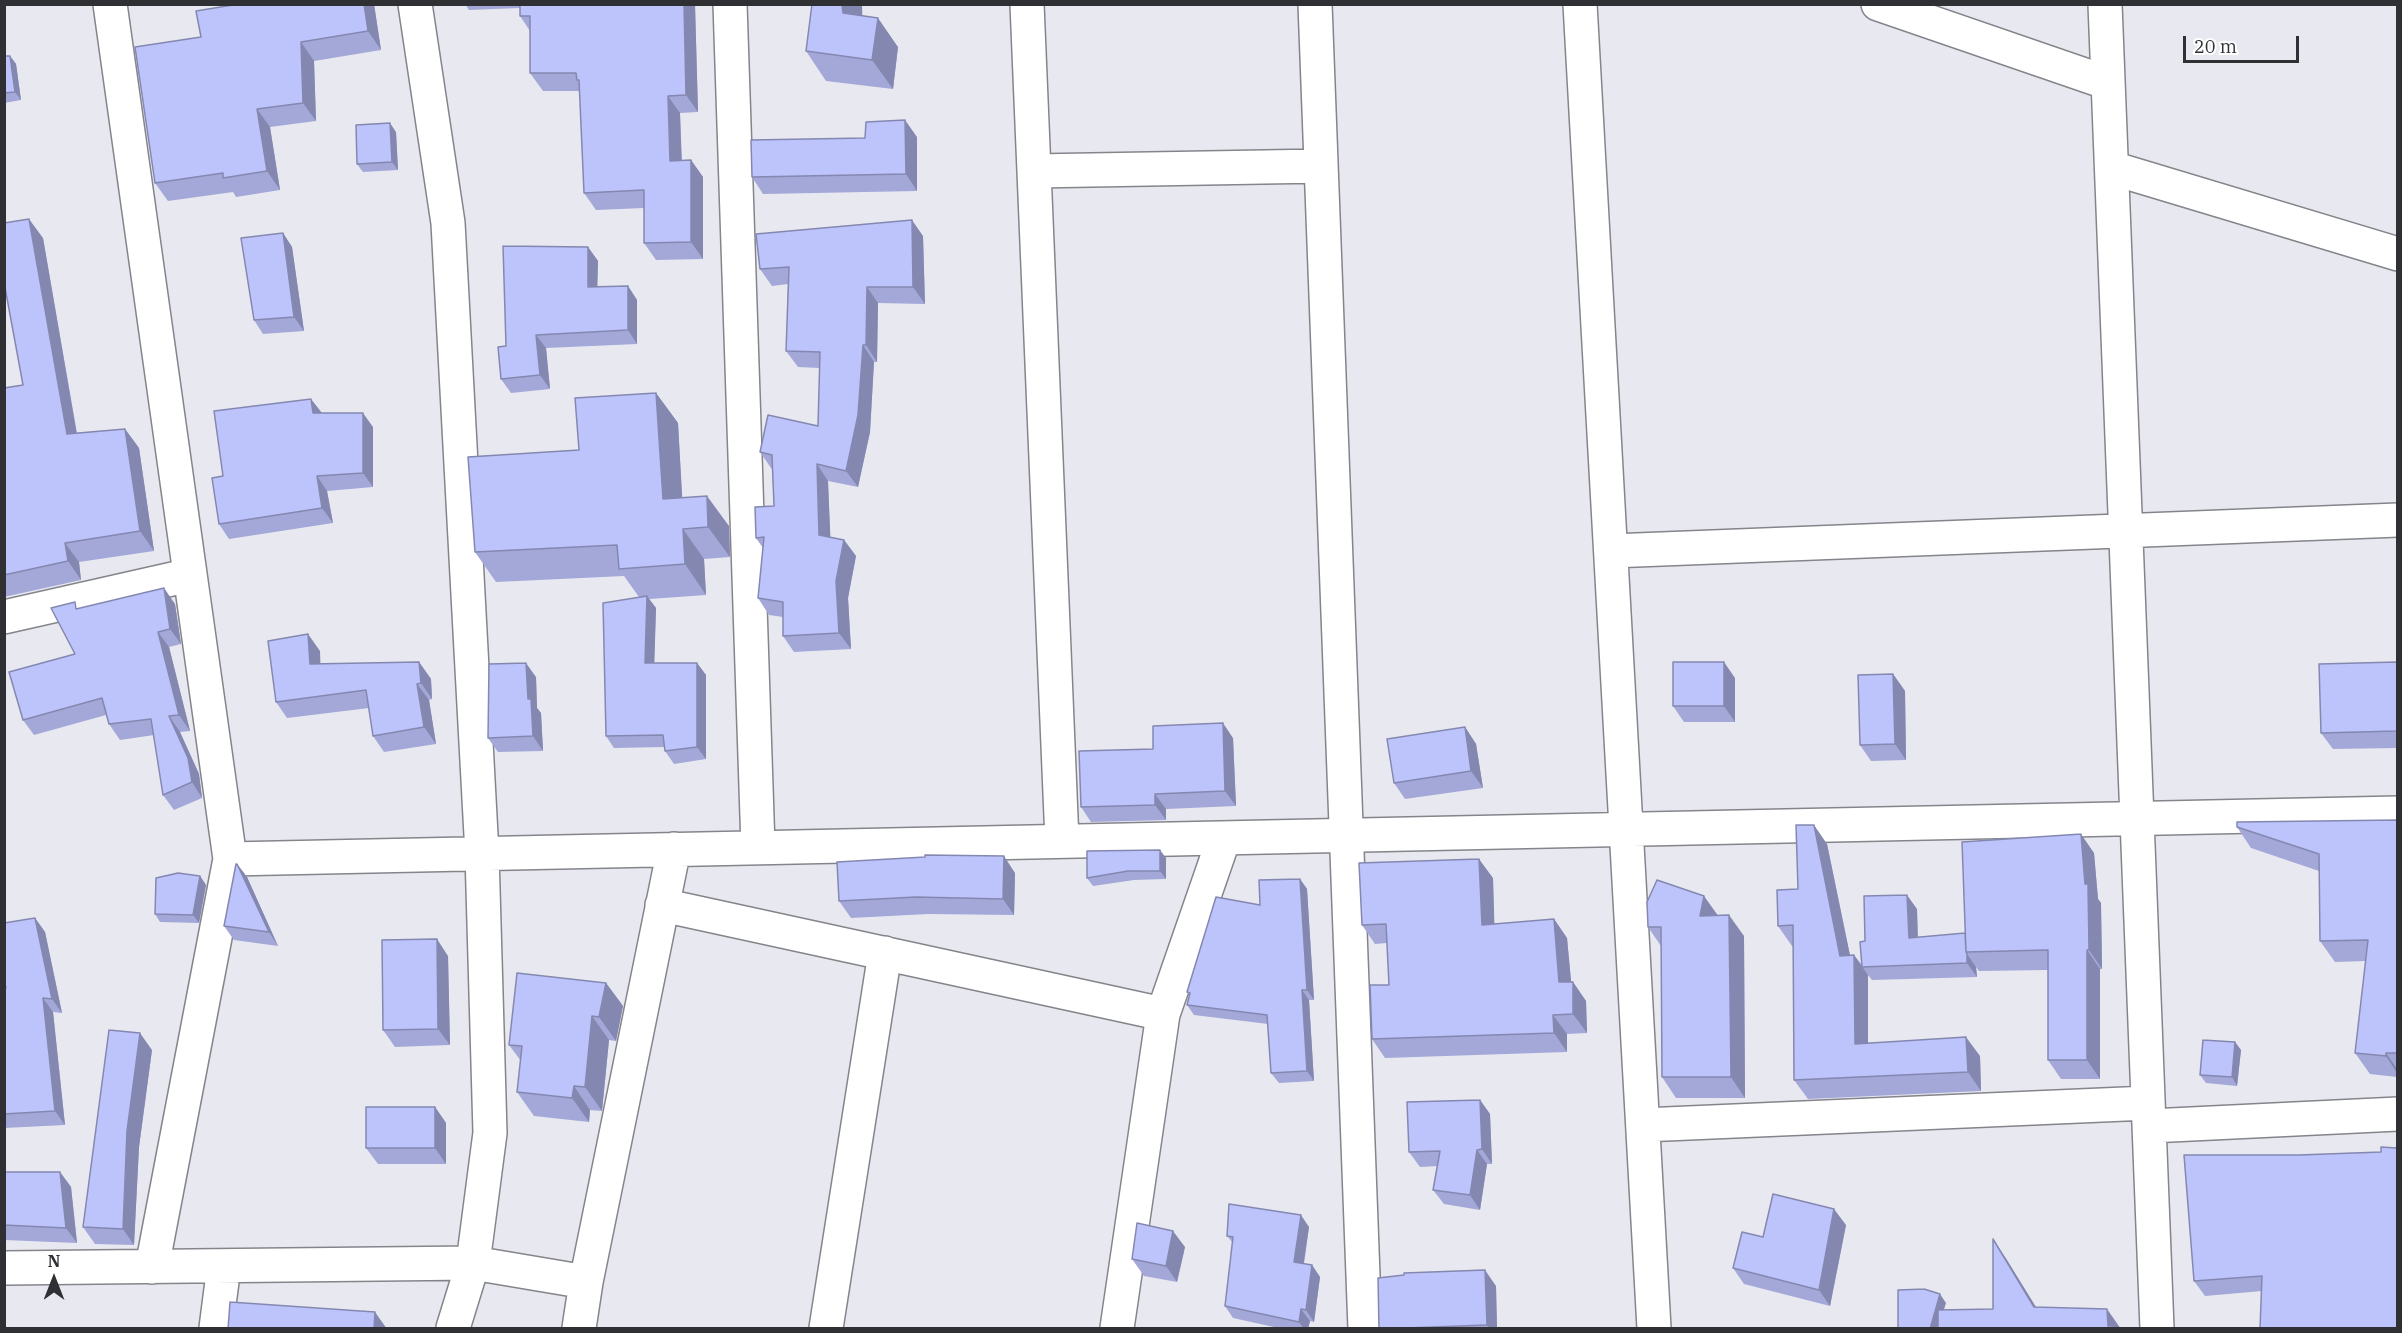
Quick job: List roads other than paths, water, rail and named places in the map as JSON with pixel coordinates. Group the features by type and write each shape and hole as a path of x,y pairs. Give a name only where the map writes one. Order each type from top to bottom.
{"street":[{"path":"110,4 230,859 152,1267"},
{"path":"415,4 448,223 482,854 490,1133 473,1263 453,1329"},
{"path":"730,4 758,847"},
{"path":"1027,4 1062,842"},
{"path":"1315,4 1365,1329"},
{"path":"1580,4 1654,1329"},
{"path":"1878,4 2108,83"},
{"path":"2105,4 2157,1329"},
{"path":"1034,171 1321,165"},
{"path":"2112,168 2397,254"},
{"path":"1611,551 2397,520"},
{"path":"4,617 190,575"},
{"path":"230,859 2397,813"},
{"path":"1117,1329 1163,1014 1224,838"},
{"path":"579,1329 586,1282 674,849"},
{"path":"662,905 1163,1014"},
{"path":"826,1329 885,953"},
{"path":"1642,1125 2149,1115 2397,1114"},
{"path":"4,1268 473,1263 586,1282"},
{"path":"216,1329 225,1266"}]}
